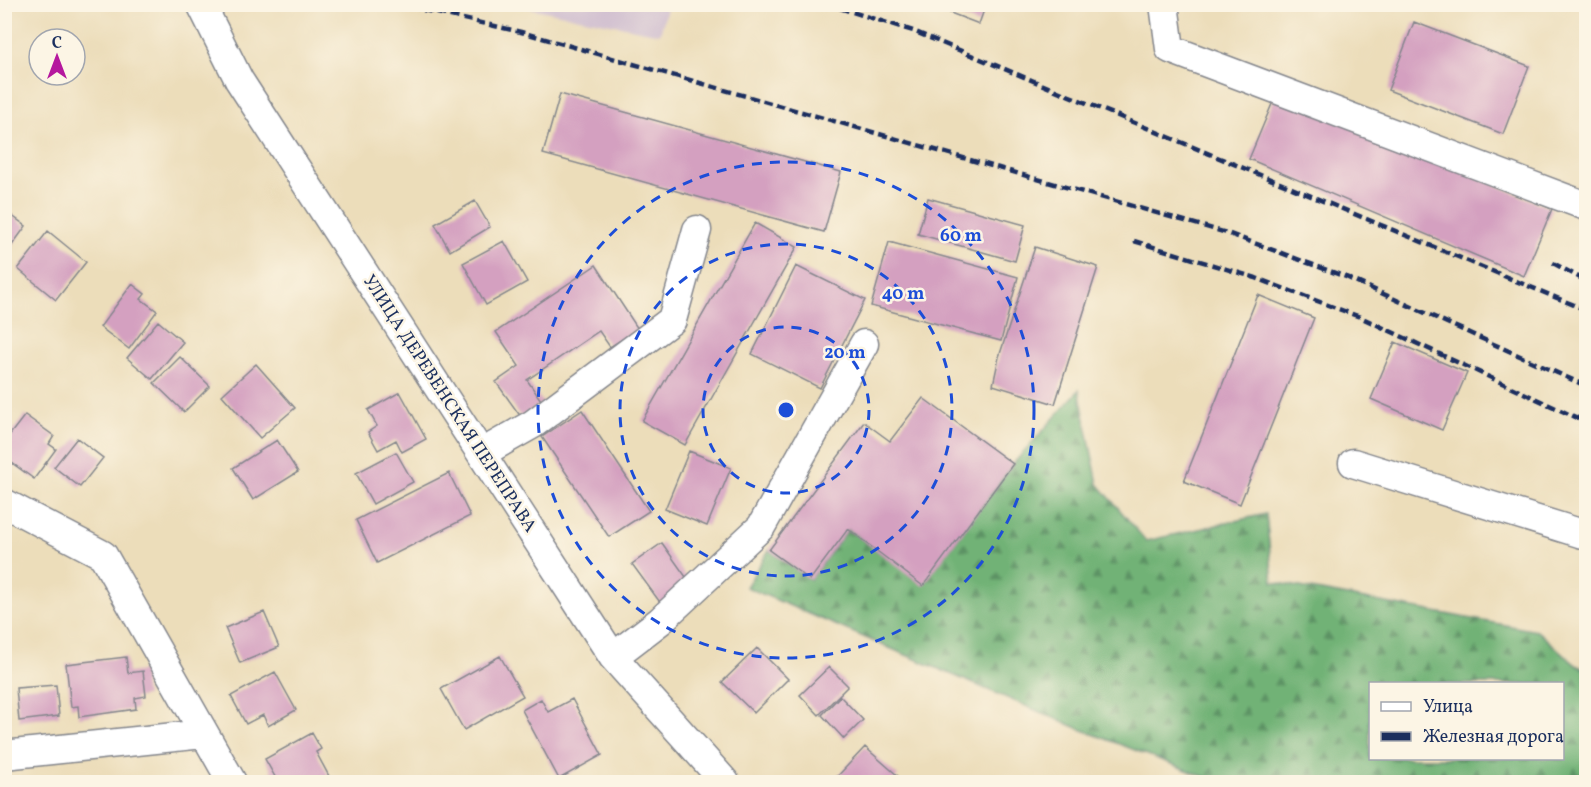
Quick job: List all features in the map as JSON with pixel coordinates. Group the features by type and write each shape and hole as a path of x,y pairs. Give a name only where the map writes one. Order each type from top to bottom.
{"street":[{"name":"УЛИЦА ДЕРЕВЕНСКАЯ ПЕРЕПРАВА","path":"201,4 238,80 613,657 725,783"},
{"path":"1164,4 1170,49 1587,206"},
{"path":"482,453 533,424 672,320 697,230"},
{"path":"613,657 660,621 761,527 864,344"},
{"path":"1353,463 1587,535"},
{"path":"4,503 103,555 232,783"},
{"path":"4,755 203,734"}],"shaded area":[{"path":"514,5 668,5 660,34"}],"green space":[{"path":"1079,390 1098,484 1146,541 1266,514 1273,582 1537,631 1576,665 1586,670 1586,782 1218,782 1080,729 746,587 769,550 810,580 848,529 923,585 1013,464"}],"building":[{"path":"927,4 986,4 979,24"},
{"path":"1414,22 1529,66 1503,134 1388,90"},
{"path":"1277,92 1552,209 1524,276 1249,159"},
{"path":"560,94 841,172 824,232 543,154"},
{"path":"928,198 1025,225 1015,261 918,234"},
{"path":"475,201 490,227 450,251 435,224"},
{"path":"4,210 26,226 10,248 4,245"},
{"path":"755,223 797,247 685,445 642,421"},
{"path":"48,231 86,262 56,300 18,269"},
{"path":"504,241 527,282 486,305 463,263"},
{"path":"889,242 1018,277 1001,341 871,306"},
{"path":"1035,247 1098,267 1055,404 993,385 999,357"},
{"path":"596,265 638,329 610,347 599,331 527,380 543,403 521,417 496,382 519,366 496,332"},
{"path":"796,266 865,300 820,388 752,354"},
{"path":"132,284 145,294 141,299 157,311 129,349 100,327"},
{"path":"1258,295 1314,318 1240,504 1184,481"},
{"path":"158,321 183,342 152,379 127,358"},
{"path":"1395,342 1467,373 1442,430 1371,399"},
{"path":"180,357 210,386 184,412 154,383"},
{"path":"256,364 295,408 260,438 222,395"},
{"path":"400,392 426,439 402,452 396,440 378,450 368,432 377,426 368,410"},
{"path":"923,398 1013,464 923,586 848,529 810,580 769,550 864,422 890,441"},
{"path":"582,410 649,511 609,537 542,437"},
{"path":"25,415 54,436 49,444 56,449 34,479 4,457 4,442"},
{"path":"77,438 103,458 80,487 54,467"},
{"path":"277,440 298,472 253,500 233,468"},
{"path":"689,451 731,468 707,526 665,509"},
{"path":"396,452 413,482 373,504 356,473"},
{"path":"449,473 470,516 377,563 356,520"},
{"path":"662,543 691,584 662,605 632,564"},
{"path":"264,612 279,647 240,663 225,628"},
{"path":"757,648 788,679 754,713 722,682"},
{"path":"500,656 523,696 464,730 441,689"},
{"path":"126,657 128,673 143,671 146,696 135,698 136,709 79,717 78,706 71,707 66,664"},
{"path":"829,667 848,686 819,715 800,695"},
{"path":"275,672 296,710 268,726 263,715 246,724 231,696"},
{"path":"56,685 59,716 19,721 16,688"},
{"path":"840,696 863,720 844,739 822,715"},
{"path":"541,699 548,712 572,699 602,755 559,779 522,710"},
{"path":"312,733 321,749 316,752 331,780 327,782 278,782 265,759"},
{"path":"865,747 898,776 892,782 832,782"}],"railway":[{"path":"397,4 521,32 1227,233 1346,277 1586,386"},
{"path":"827,4 913,31 1586,310"},
{"path":"1134,241 1256,278 1360,317 1586,422"},
{"path":"1553,263 1586,281"}]}
